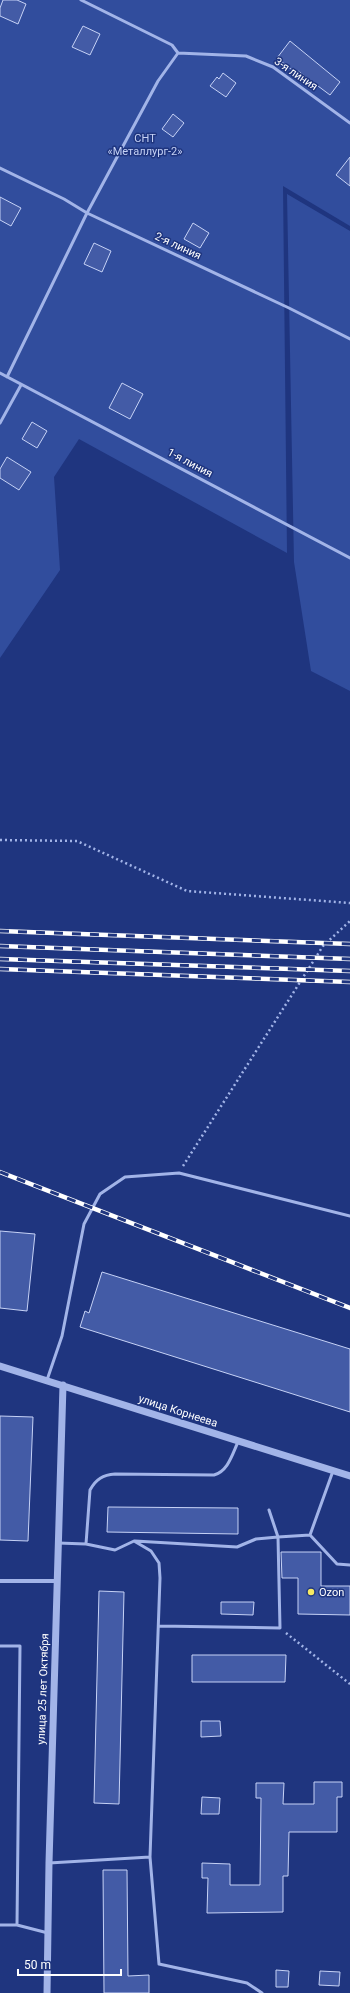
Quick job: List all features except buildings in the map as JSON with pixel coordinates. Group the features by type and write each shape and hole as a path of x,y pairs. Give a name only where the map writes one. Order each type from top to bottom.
{"street":[{"name":"улица Корнеева","path":"0,1366 350,1476"},
{"name":"улица 25 лет Октября","path":"47,1993 49,1863 63,1385"},
{"path":"0,1581 57,1581"}],"lane":[{"path":"0,373 7,377 87,213 158,81 178,53 172,45 81,0"},
{"name":"3-я линия","path":"178,53 246,56 273,67 350,122"},
{"name":"2-я линия","path":"0,168 64,199 87,213 289,308 350,339"},
{"name":"1-я линия","path":"7,377 350,558"},
{"path":"0,423 22,385"},
{"path":"47,1380 62,1336 84,1224 100,1194 125,1177 178,1173 350,1216"},
{"path":"86,1544 90,1490 93,1484 102,1476 115,1474 214,1475 226,1468 238,1442"},
{"path":"310,1535 333,1471"},
{"path":"159,1626 280,1628 278,1537 269,1510"},
{"path":"58,1543 86,1544 115,1550 134,1541 237,1547 256,1539 310,1535 338,1564 350,1565"},
{"path":"134,1541 151,1551 159,1563 160,1578 150,1857 159,1964 247,1983 262,1993"},
{"path":"0,1646 20,1646 17,1925"},
{"path":"49,1863 150,1857"},
{"path":"0,1925 17,1925 48,1933"}],"path":[{"path":"0,840 77,841 187,891 350,903"},
{"path":"178,1173 323,946 350,921"},
{"path":"280,1628 350,1684"}],"green space":[{"name":"СНТ «Металлург-2»","path":"0,0 350,0 350,226 283,186 287,553 79,439 54,477 60,570 0,658"},
{"path":"287,194 350,231 350,691 311,671 294,562"}],"railway":[{"path":"0,931 350,944"},
{"path":"0,946 350,959"},
{"path":"0,959 350,971"},
{"path":"0,969 350,982"},
{"path":"0,1172 350,1308"}],"place":[{"name":"Ozon","path":"311,1592"}]}
